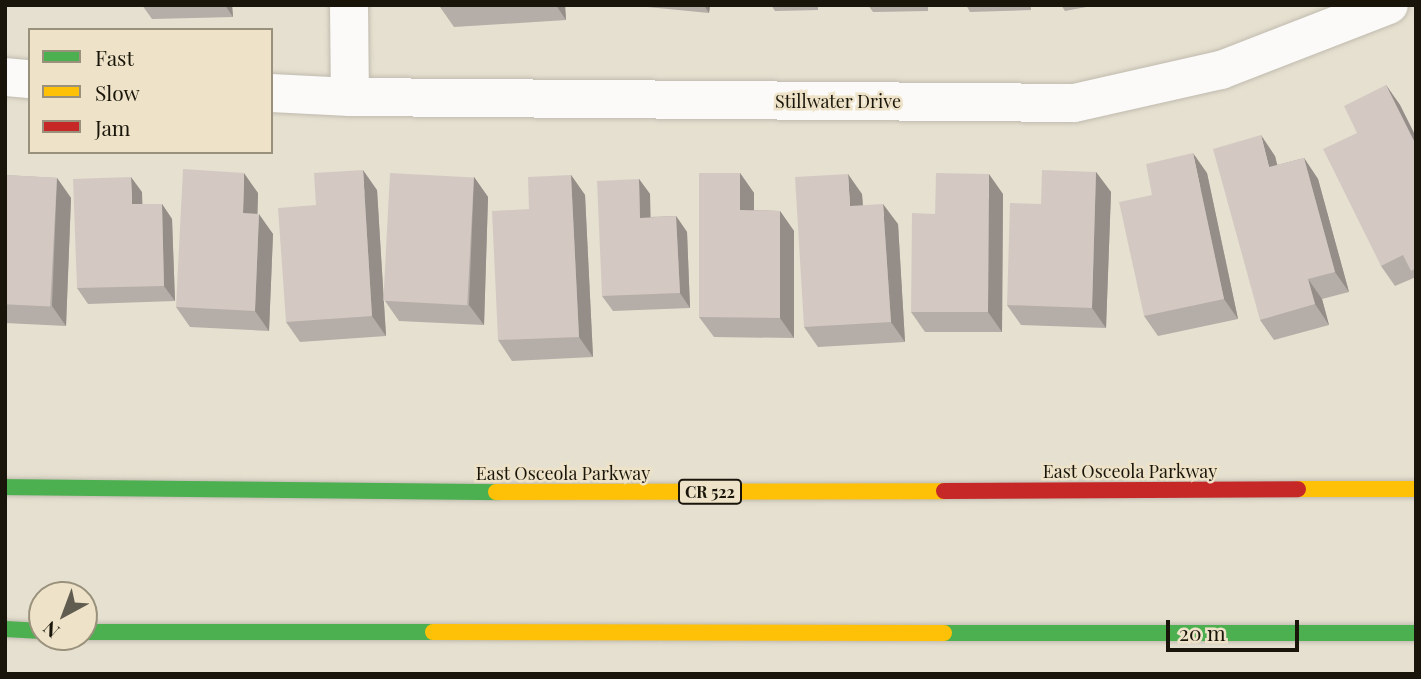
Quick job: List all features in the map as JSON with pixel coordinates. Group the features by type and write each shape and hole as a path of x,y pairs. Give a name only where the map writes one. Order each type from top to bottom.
{"main road":[{"name":"East Osceola Parkway","path":"5,487 326,493 1416,489"},
{"path":"5,629 28,630"},
{"path":"98,632 1416,633"}],"street":[{"path":"349,5 350,97"},
{"name":"Stillwater Drive","path":"273,93 350,97 1074,103 1220,70 1389,5"},
{"path":"5,77 28,79"}],"building":[{"path":"1386,85 1416,145 1416,268 1411,271 1403,255 1381,266 1323,149 1357,133 1344,106"},
{"path":"1261,135 1269,167 1304,158 1335,272 1308,279 1315,304 1260,320 1213,149"},
{"path":"1193,153 1224,299 1144,316 1119,202 1152,195 1146,164"},
{"path":"183,169 244,173 243,213 259,214 255,311 176,307"},
{"path":"363,170 372,316 286,322 278,208 316,205 314,173"},
{"path":"1042,170 1096,172 1092,308 1007,305 1010,203 1041,204"},
{"path":"390,173 474,177 467,305 383,301"},
{"path":"699,173 740,173 740,210 780,211 780,318 699,317"},
{"path":"936,173 989,174 988,312 911,312 912,213 935,214"},
{"path":"848,174 850,206 883,204 891,322 804,327 795,177"},
{"path":"5,175 57,178 50,307 5,304"},
{"path":"571,175 579,337 498,340 492,211 529,209 528,177"},
{"path":"131,177 132,204 162,204 164,286 77,288 73,179"},
{"path":"639,179 640,218 676,216 680,293 602,296 597,181"}],"traffic: fast":[{"path":"5,487 496,492"},
{"path":"5,629 28,630"},
{"path":"98,632 433,632"},
{"path":"944,633 1416,633"}],"traffic: slow":[{"path":"1298,489 1416,489"},
{"path":"496,492 944,491"},
{"path":"433,632 944,633"}],"traffic: jam":[{"path":"944,491 1298,489"}]}
